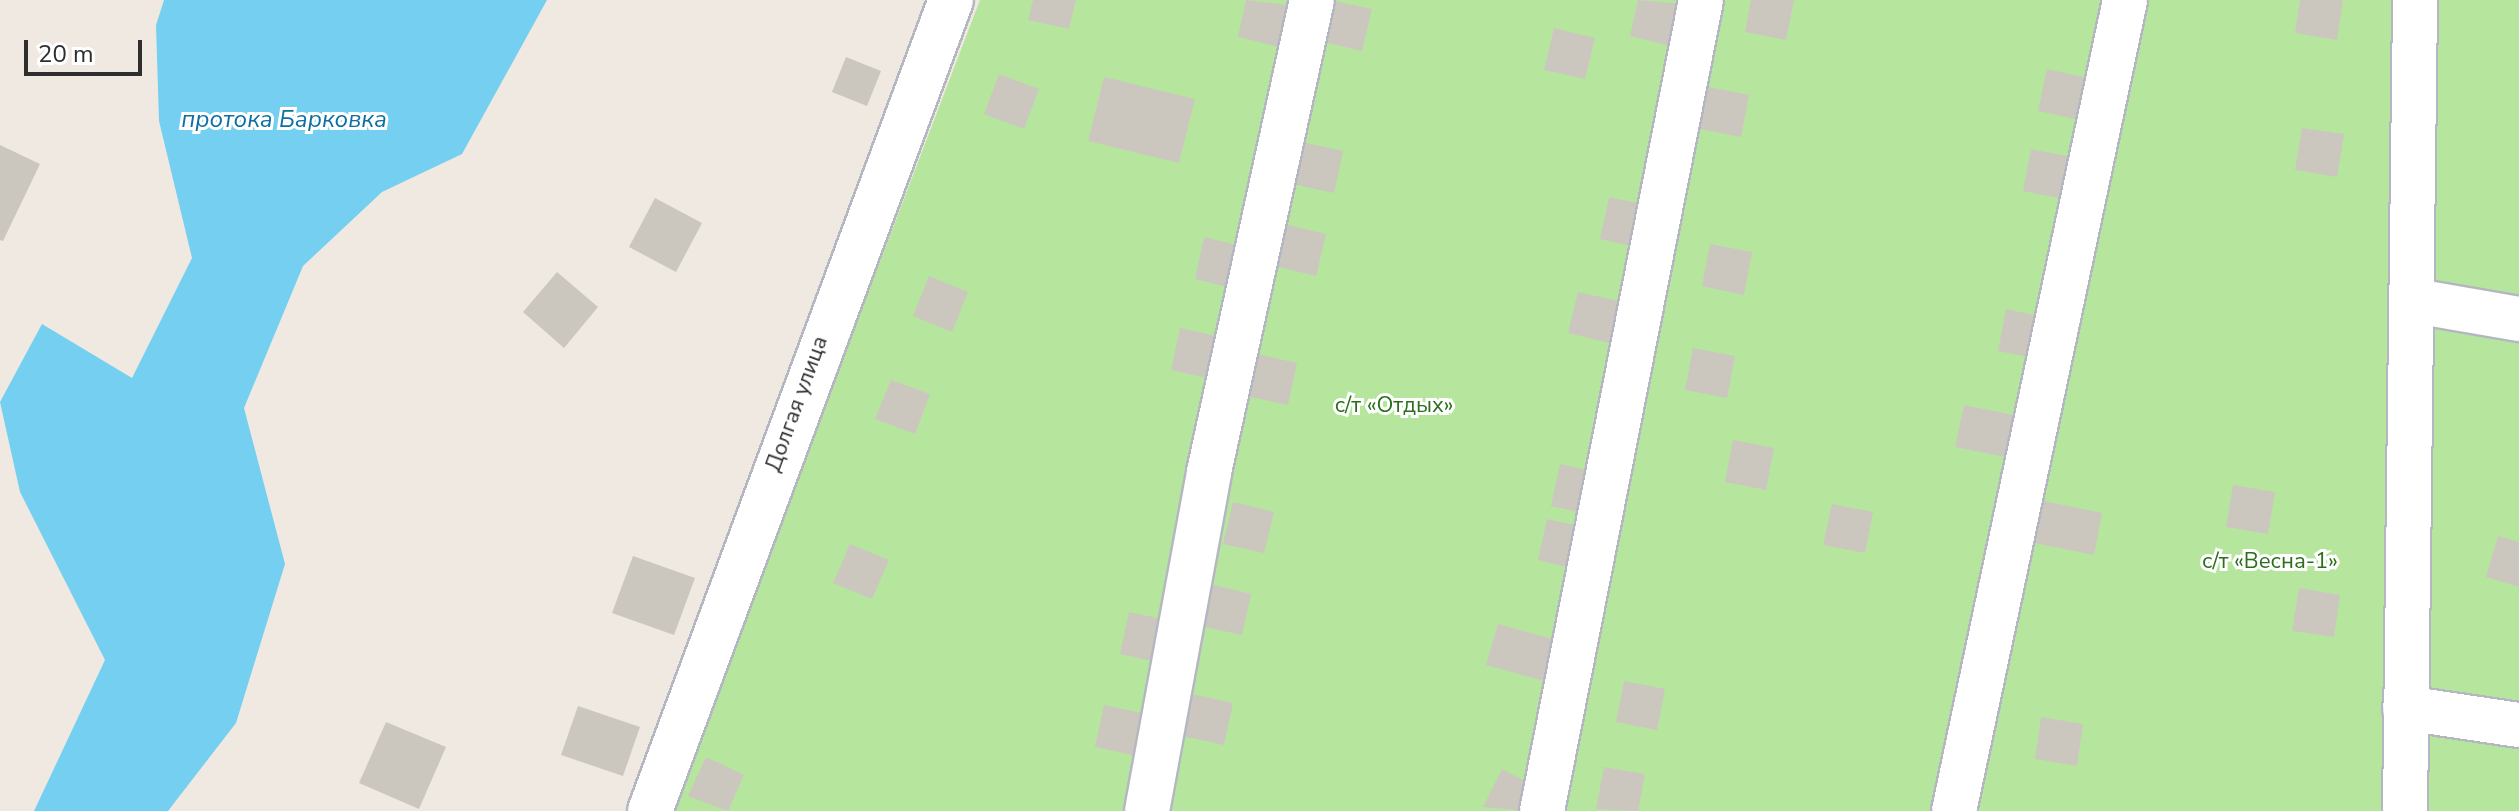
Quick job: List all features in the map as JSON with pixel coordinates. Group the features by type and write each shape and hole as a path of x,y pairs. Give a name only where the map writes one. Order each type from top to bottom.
{"street":[{"name":"Долгая улица","path":"650,811 951,0"},
{"path":"1147,811 1209,472 1312,0"},
{"path":"1542,811 1701,0"},
{"path":"1954,811 2125,0"},
{"path":"2405,811 2415,301 2415,0"},
{"path":"2415,301 2519,319"},
{"path":"2405,708 2519,725"}],"green space":[{"name":"с/т «Отдых»","path":"980,0 2119,0 1947,811 670,811"},
{"name":"с/т «Весна-1»","path":"2137,0 2519,0 2519,811 1963,811"}],"water":[{"name":"протока Барковка","path":"164,0 547,0 462,154 382,192 303,266 244,408 285,564 236,723 168,811 34,811 105,660 20,492 0,402 42,324 132,378 192,258 159,121 156,25"}],"building":[{"path":"1033,0 1076,0 1069,29 1028,20"},
{"path":"1246,0 1288,5 1279,47 1238,37"},
{"path":"1330,0 1372,9 1362,51 1320,41"},
{"path":"1638,0 1681,4 1671,46 1630,36"},
{"path":"1751,0 1794,0 1786,40 1745,32"},
{"path":"2300,0 2343,0 2337,40 2295,33"},
{"path":"1554,28 1595,38 1585,79 1544,70"},
{"path":"846,57 881,71 867,106 832,92"},
{"path":"2047,69 2087,78 2080,120 2038,111"},
{"path":"999,74 1039,89 1024,129 984,114"},
{"path":"1104,77 1195,99 1179,163 1088,141"},
{"path":"1708,87 1749,95 1741,137 1700,129"},
{"path":"2302,128 2344,134 2337,177 2295,170"},
{"path":"1302,142 1343,151 1334,193 1293,184"},
{"path":"0,145 40,164 3,241 0,240"},
{"path":"2031,149 2072,157 2064,199 2023,191"},
{"path":"1609,197 1650,206 1641,248 1600,239"},
{"path":"655,198 702,223 676,272 629,247"},
{"path":"1284,224 1326,234 1316,276 1275,266"},
{"path":"1204,237 1245,247 1236,289 1195,279"},
{"path":"1710,244 1752,252 1744,295 1702,286"},
{"path":"557,272 598,307 564,348 523,312"},
{"path":"929,276 968,292 952,332 913,316"},
{"path":"1578,292 1618,301 1609,343 1568,333"},
{"path":"2006,309 2048,318 2039,359 1998,351"},
{"path":"1180,328 1221,337 1212,379 1171,370"},
{"path":"1693,348 1735,356 1727,398 1685,390"},
{"path":"1256,354 1297,363 1288,405 1246,396"},
{"path":"891,380 930,394 915,434 875,419"},
{"path":"1964,405 2029,418 2021,460 1955,447"},
{"path":"1733,440 1774,448 1766,490 1725,482"},
{"path":"1560,464 1601,473 1592,515 1551,506"},
{"path":"2233,485 2275,492 2268,534 2226,527"},
{"path":"2039,500 2102,513 2094,555 2030,542"},
{"path":"1233,502 1274,512 1264,553 1223,544"},
{"path":"1832,504 1873,512 1865,553 1823,545"},
{"path":"1547,519 1588,528 1579,570 1538,560"},
{"path":"2498,536 2519,542 2519,587 2486,577"},
{"path":"850,544 889,560 872,599 833,583"},
{"path":"633,556 695,578 674,635 612,613"},
{"path":"1210,584 1251,594 1242,635 1201,626"},
{"path":"2299,588 2340,595 2334,637 2292,631"},
{"path":"1129,612 1171,621 1161,663 1120,654"},
{"path":"1498,624 1560,641 1548,682 1486,665"},
{"path":"1624,681 1665,689 1657,730 1616,722"},
{"path":"1192,694 1233,703 1224,745 1182,736"},
{"path":"1104,705 1146,714 1136,756 1095,747"},
{"path":"578,706 640,727 623,776 561,755"},
{"path":"2041,717 2083,724 2077,766 2035,759"},
{"path":"386,722 446,747 419,809 359,783"},
{"path":"706,757 744,775 728,811 688,796"},
{"path":"1604,767 1645,774 1638,811 1596,809"},
{"path":"1502,769 1540,789 1529,811 1483,807"}]}
